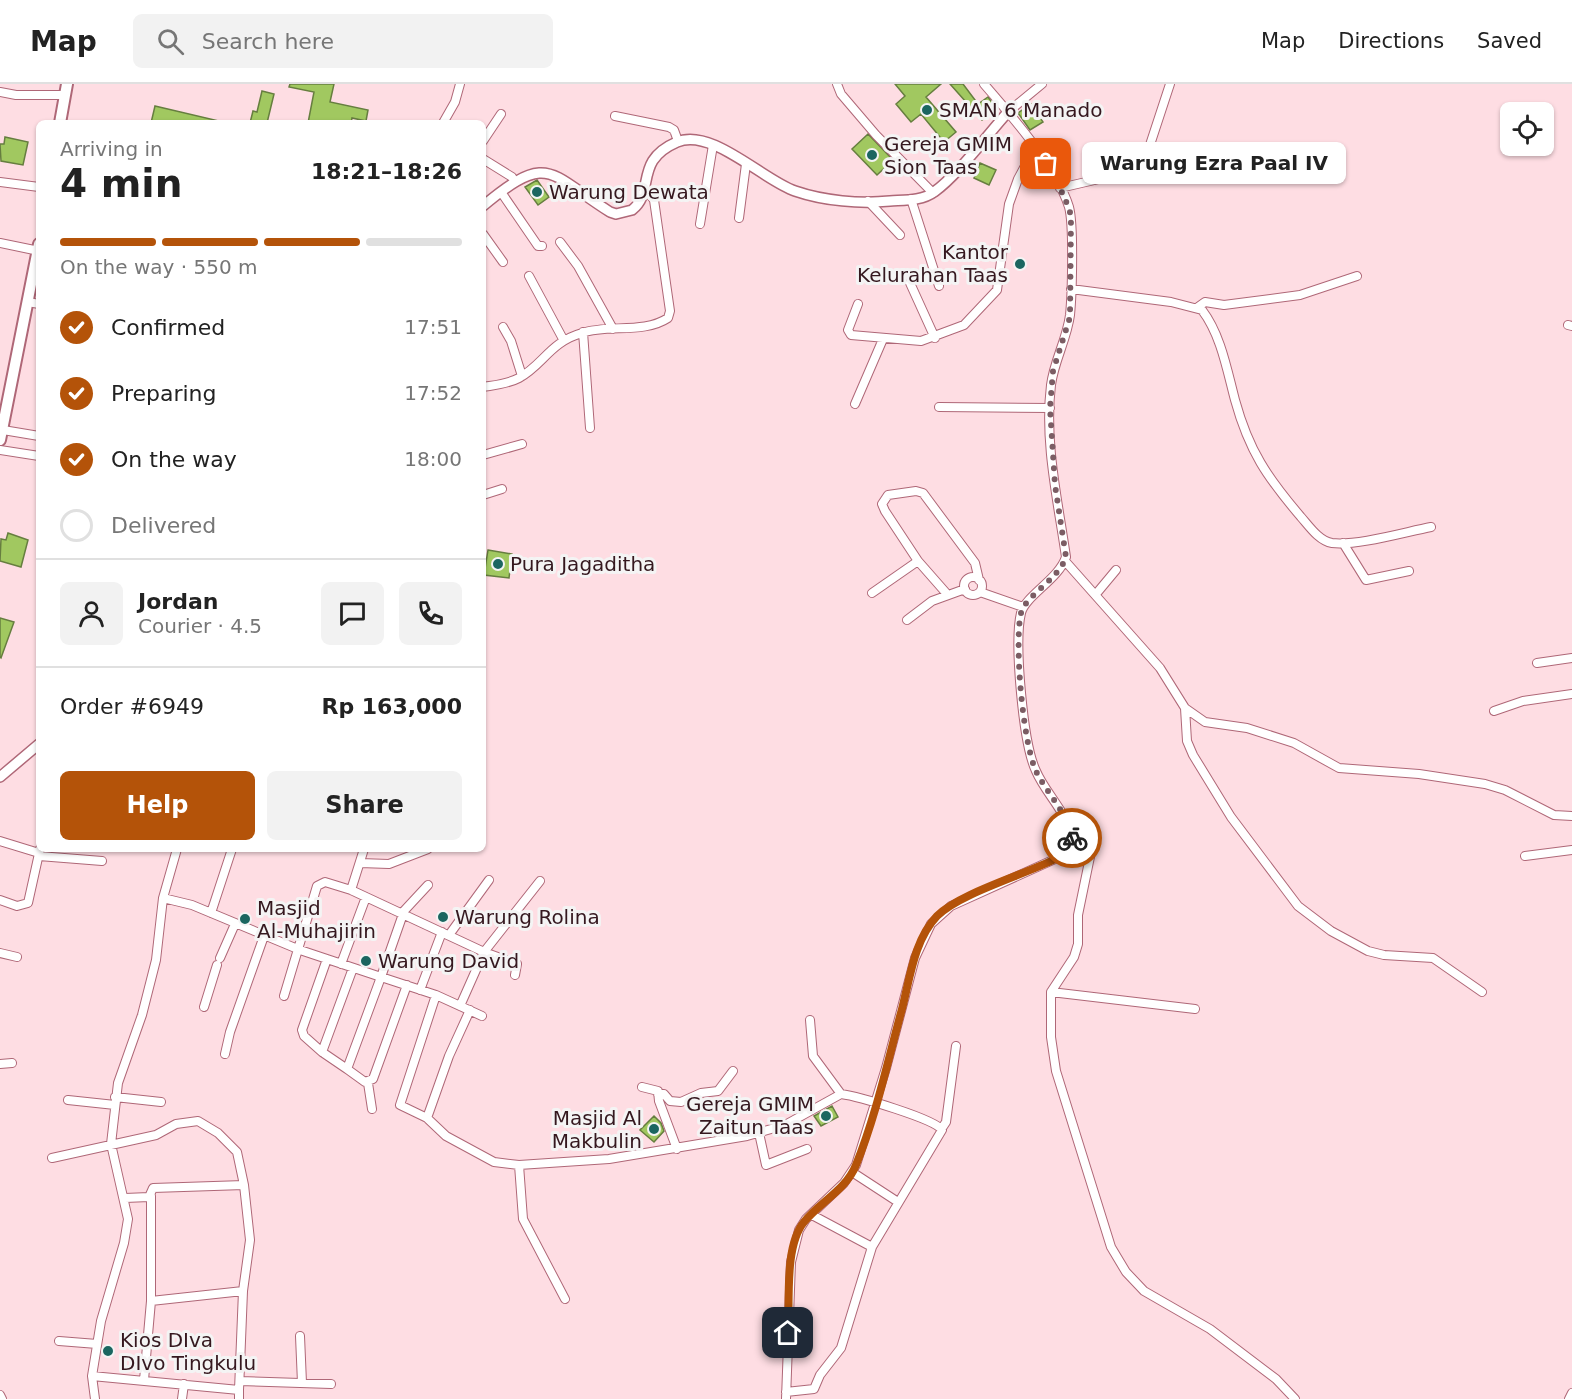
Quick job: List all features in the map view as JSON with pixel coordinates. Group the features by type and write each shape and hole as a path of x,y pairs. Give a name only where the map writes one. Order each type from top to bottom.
{"main road":[{"path":"61,120 66,90"},
{"path":"1,435 34,303 36,281"}],"street":[{"path":"445,120 455,102 460,84"},
{"path":"837,84 842,94 876,135 933,193"},
{"path":"984,84 1008,112 1060,188 1071,215 1070,317 1053,371 1050,408 1055,485 1065,561 1160,668 1185,708 1202,721 1268,733 1294,743 1340,768 1419,774 1497,787 1554,814 1572,816"},
{"path":"486,204 526,175 550,173 616,214 637,206 645,188 648,166 659,154 678,141 692,139 713,145 796,192 835,199 868,201 911,199 933,193 1008,112 1042,84"},
{"path":"1060,188 1116,175 1145,160 1170,84"},
{"path":"0,92 16,95 66,90"},
{"path":"486,136 501,114"},
{"path":"615,116 669,127 674,130 678,141"},
{"path":"700,224 713,145"},
{"path":"858,304 849,334 884,339 928,340 964,326 997,290 1009,204 1018,179 1034,149"},
{"path":"486,161 512,177 515,182"},
{"path":"739,218 746,164"},
{"path":"0,182 36,187"},
{"path":"486,386 510,382 522,376 563,339 583,332 662,322 668,318 670,311 654,200 645,188"},
{"path":"501,192 538,246 542,246"},
{"path":"911,199 939,286"},
{"path":"868,201 900,235"},
{"path":"486,238 502,262"},
{"path":"0,243 36,249"},
{"path":"560,243 578,266 613,329"},
{"path":"529,276 563,339"},
{"path":"1198,307 1205,302 1224,305 1300,295 1357,276"},
{"path":"910,283 928,340"},
{"path":"1071,289 1198,307 1207,316 1222,354 1235,401 1260,466 1270,481 1322,539 1328,542 1343,543 1431,527"},
{"path":"503,327 511,340 522,376"},
{"path":"583,332 590,428"},
{"path":"855,404 884,339"},
{"path":"939,407 1050,408"},
{"path":"1,435 36,436"},
{"path":"486,453 522,444"},
{"path":"0,450 36,456"},
{"path":"486,494 502,489"},
{"path":"947,594 918,561 885,511 882,504 888,495 916,490 923,493 975,564 982,584 980,592"},
{"path":"1343,543 1366,580 1409,571"},
{"path":"872,593 918,561"},
{"path":"956,1046 946,1122 872,1247 842,1348 820,1375 816,1388 790,1394 791,1262 799,1230 852,1172 875,1104 915,958 931,924 939,915 965,899 1062,855 1072,843 1072,834 1032,762 1018,643 1023,607 1048,583 1065,561"},
{"path":"1096,594 1116,570"},
{"path":"964,589 967,580 975,578 979,580"},
{"path":"964,589 971,595 980,592 1023,607"},
{"path":"907,620 932,601 964,589"},
{"path":"1537,663 1572,658"},
{"path":"1494,711 1523,701 1572,694"},
{"path":"1185,708 1187,741 1193,755 1231,817 1298,906 1331,931 1368,951 1384,955 1433,958 1482,992"},
{"path":"0,777 36,747"},
{"path":"1072,834 1083,832 1089,840 1091,852 1078,915 1078,944 1074,957 1051,992 1051,1037 1056,1071 1111,1246 1126,1272 1144,1291 1210,1329 1276,1379 1295,1399"},
{"path":"0,840 39,853 102,861"},
{"path":"1525,856 1572,850"},
{"path":"95,1399 92,1376 96,1344 124,1243 128,1219 111,1144 115,1101 156,960 163,897 176,852"},
{"path":"211,913 231,852"},
{"path":"351,890 363,852"},
{"path":"360,863 389,864 420,852"},
{"path":"0,900 17,906 28,903 39,853"},
{"path":"420,990 446,933 489,880"},
{"path":"460,1006 484,952 540,881"},
{"path":"284,996 300,950 307,911 319,883 325,882 351,890 484,952 517,964 515,975"},
{"path":"347,1069 403,913 428,885"},
{"path":"163,897 211,913 300,950 436,995 482,1016"},
{"path":"341,964 366,897"},
{"path":"204,1007 232,923"},
{"path":"225,1054 230,1032 264,936"},
{"path":"0,953 16,957"},
{"path":"327,959 302,1030 304,1036 322,1052 368,1083 372,1109"},
{"path":"322,1052 353,968"},
{"path":"368,1083 374,1079 407,985"},
{"path":"1051,992 1195,1009"},
{"path":"436,995 400,1102 403,1107 427,1118 446,1136 494,1162 519,1165 609,1159 759,1133 785,1125 841,1094"},
{"path":"427,1118 449,1056 470,1010"},
{"path":"810,1020 813,1056 841,1094 910,1113 942,1128"},
{"path":"0,1064 12,1063"},
{"path":"658,1094 664,1094 670,1101 678,1103 701,1093 718,1091 733,1071"},
{"path":"642,1087 656,1090 677,1149"},
{"path":"68,1100 161,1102"},
{"path":"52,1158 156,1135 173,1125 198,1121 230,1143 240,1158 250,1240 243,1291 239,1399"},
{"path":"759,1133 765,1165 807,1149"},
{"path":"519,1165 523,1219 565,1299"},
{"path":"852,1172 898,1202"},
{"path":"144,1380 151,1301 151,1196 153,1188 179,1189 244,1185"},
{"path":"125,1198 151,1196"},
{"path":"812,1215 872,1247"},
{"path":"151,1301 243,1291"},
{"path":"300,1336 302,1383"},
{"path":"59,1341 96,1344"},
{"path":"92,1376 239,1390"},
{"path":"240,1381 331,1384"},
{"path":"182,1399 189,1384"},
{"path":"1569,1399 1572,1393"},
{"path":"0,1395 2,1399"}],"building":[{"path":"290,84 334,84 330,102 368,110 366,120 352,118 352,120 309,120 314,92 289,87"},
{"name":"SMAN 6 Manado","path":"895,84 941,84 926,97 956,132 944,142 921,114 911,122 896,104 905,96"},
{"path":"950,84 963,84 978,104 988,97 997,109 982,120"},
{"path":"262,91 274,94 268,120 251,120 253,111 257,112"},
{"path":"1031,104 1043,122 1030,130 1018,113"},
{"path":"155,106 215,120 152,120"},
{"name":"Gereja GMIM Sion Taas","path":"868,134 893,160 877,175 852,149"},
{"path":"5,137 28,142 23,165 1,161 0,144 4,144"},
{"path":"980,163 996,170 989,185 974,178"},
{"name":"Warung Dewata","path":"537,180 549,197 538,205 525,187"},
{"path":"8,533 28,540 21,567 0,561 1,539 6,540"},
{"name":"Pura Jagaditha","path":"488,550 512,554 509,578 486,575"},
{"path":"0,618 14,622 1,658 0,657"},
{"name":"Gereja GMIM Zaitun Taas","path":"832,1106 838,1117 821,1126 814,1116"},
{"name":"Masjid Al Makbulin","path":"654,1116 661,1123 664,1131 654,1142 640,1130"}],"way so far":[{"path":"1046,164 1064,196 1071,215 1070,317 1056,357 1050,408 1055,485 1066,557 1048,583 1023,607 1020,615 1018,643 1032,762 1052,801 1069,826 1072,838"}],"place":[{"name":"SMAN 6 Manado","path":"927,110"},
{"name":"Gereja GMIM Sion Taas","path":"872,155"},
{"name":"Warung Ezra Paal IV","path":"1046,164"},
{"name":"Warung Dewata","path":"537,192"},
{"name":"Kantor Kelurahan Taas","path":"1020,264"},
{"name":"Pura Jagaditha","path":"498,564"},
{"name":"Warung Rolina","path":"443,917"},
{"name":"Masjid Al-Muhajirin","path":"245,919"},
{"name":"Warung David","path":"366,961"},
{"name":"Gereja GMIM Zaitun Taas","path":"826,1116"},
{"name":"Masjid Al Makbulin","path":"654,1129"},
{"name":"Kios DIva DIvo Tingkulu","path":"108,1351"}],"route":[{"path":"788,1333 791,1262 799,1230 806,1219 849,1178 856,1165 886,1068 915,958 931,924 951,906 1062,855 1072,843 1072,838"}]}
